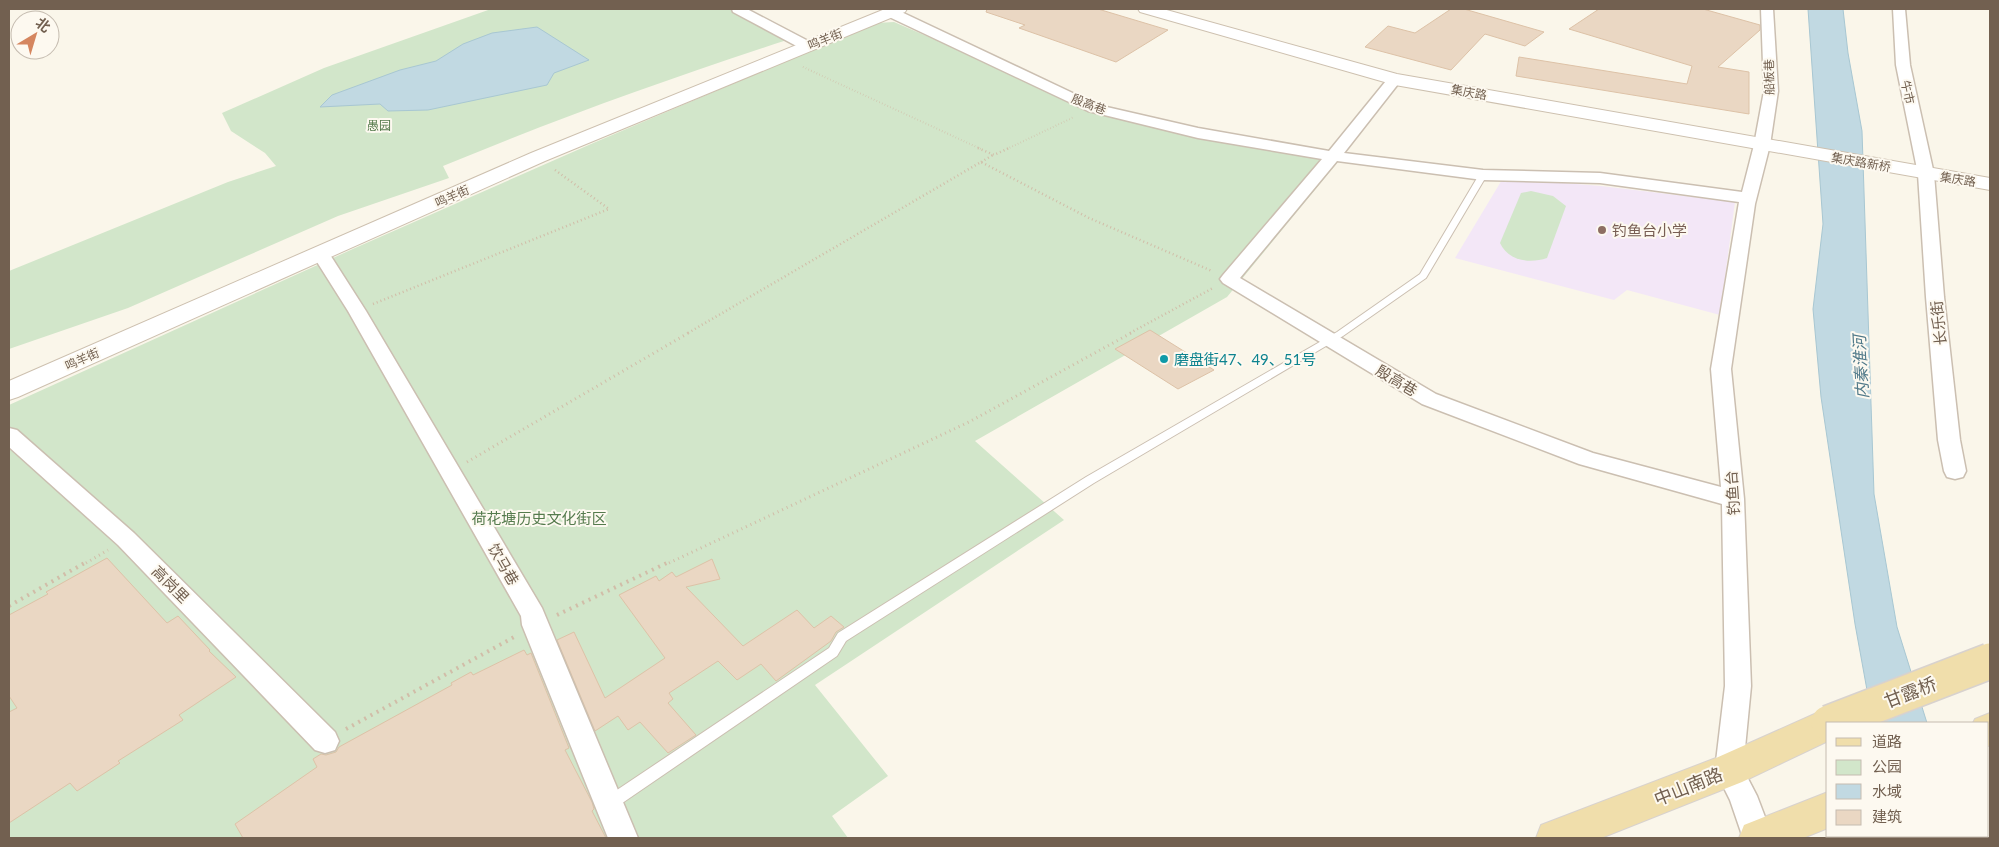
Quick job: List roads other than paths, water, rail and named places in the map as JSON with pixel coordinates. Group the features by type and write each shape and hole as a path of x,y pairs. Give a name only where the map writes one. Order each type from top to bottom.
{"main road":[{"name":"甘露桥","path":"1833,722 1990,661"},
{"name":"中山南路","path":"1555,838 1729,770 1825,725"}],"street":[{"path":"738,9 807,46"},
{"name":"集庆路","path":"1146,9 1395,79 1797,151"},
{"name":"船板巷","path":"1762,145 1771,92 1767,9"},
{"name":"牛市","path":"1899,9 1903,66 1926,174"},
{"name":"鸣羊街","path":"9,391 538,157 894,11"},
{"name":"殷高巷","path":"894,11 1093,108 1198,133 1332,156 1483,175 1600,178 1748,198"},
{"path":"1332,156 1395,79"},
{"name":"钓鱼台","path":"1729,770 1738,686 1733,499 1722,369 1748,198 1762,145"},
{"name":"集庆路新桥","path":"1797,151 1926,174"},
{"name":"殷高巷","path":"1332,156 1229,279 1429,399 1587,459 1733,499"},
{"name":"集庆路","path":"1926,174 1990,184"},
{"name":"长乐街","path":"1926,174 1935,297 1949,440 1955,472"},
{"name":"饮马巷","path":"320,254 356,311 533,615 535,626 623,838"},
{"name":"高岗里","path":"9,435 126,540 325,741"},
{"path":"1729,770 1743,796 1758,838"}],"lane":[{"path":"609,804 833,652 842,637 1090,480 1330,340 1423,276 1483,175"},
{"path":"1758,838 1826,811"}],"water":[{"name":"内秦淮河","path":"1808,9 1843,9 1848,53 1862,131 1874,494 1897,627 1927,722 1873,722 1855,624 1821,397 1813,309 1823,224"},
{"path":"537,27 589,60 554,73 547,85 428,110 388,111 380,104 320,107 332,95 400,70 436,61 463,44 492,33"}],"place":[{"name":"钓鱼台小学","path":"1602,230"},
{"name":"磨盘街47、49、51号","path":"1164,359"}],"park label":[{"name":"愚园","path":"379,125"},
{"name":"荷花塘历史文化街区","path":"539,518"}]}
